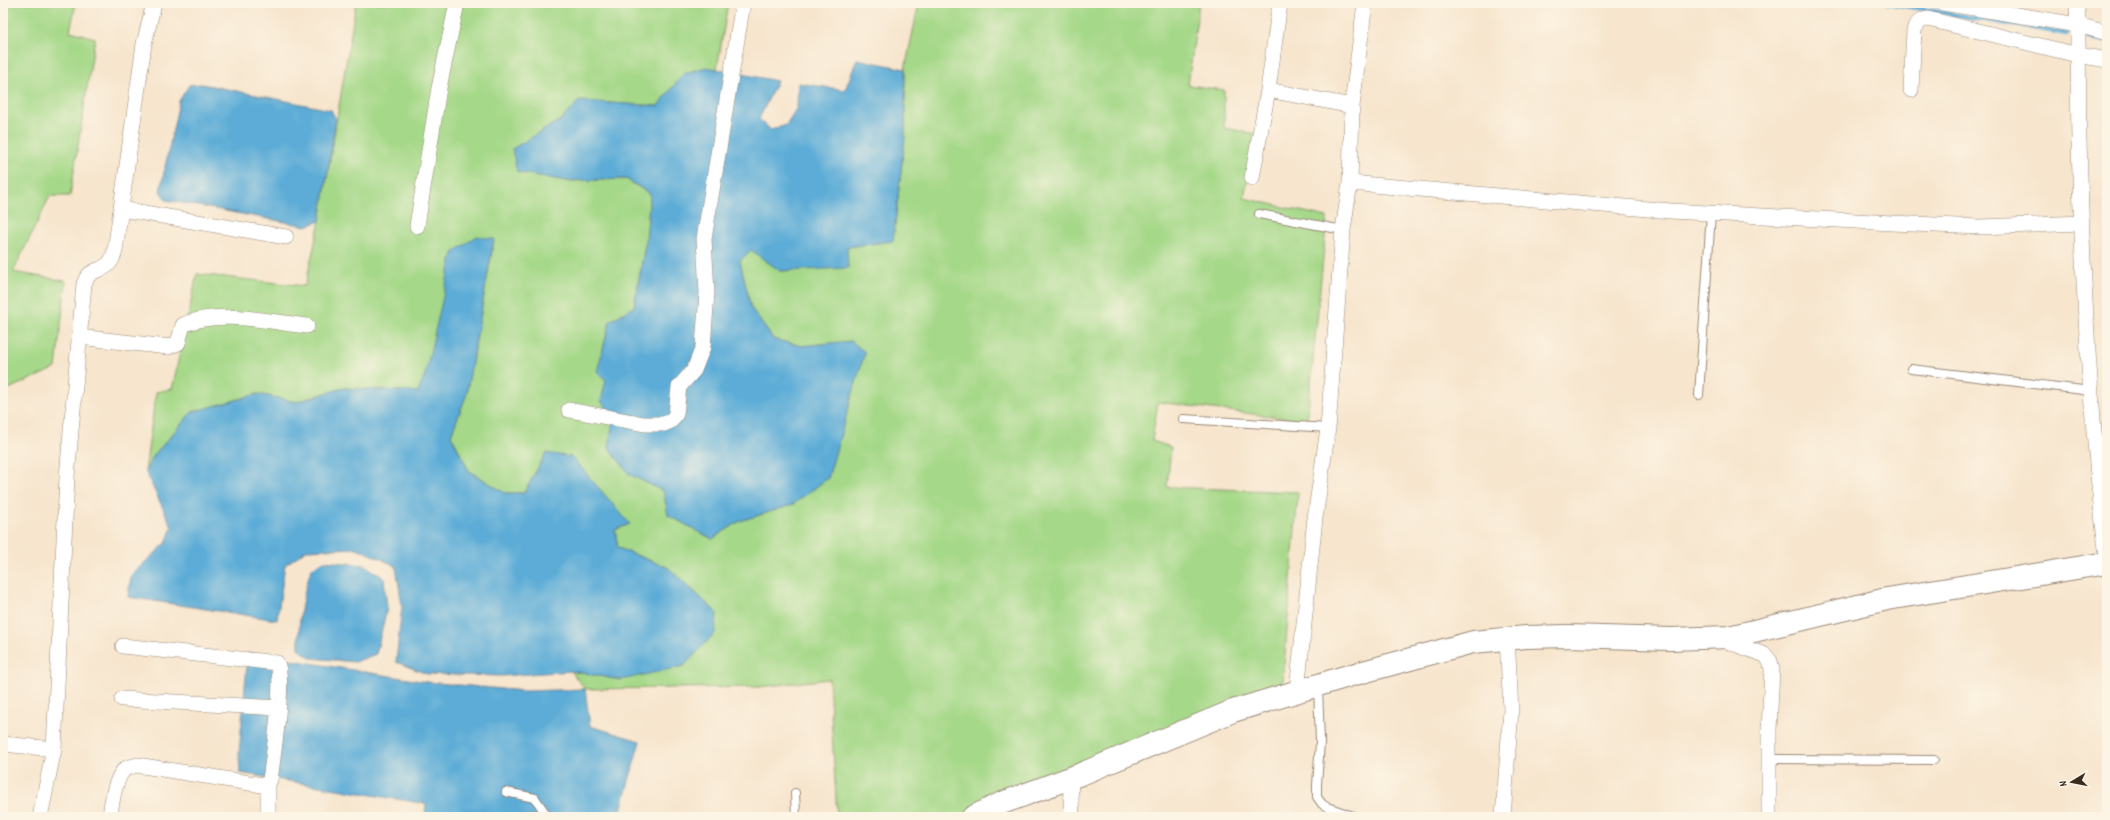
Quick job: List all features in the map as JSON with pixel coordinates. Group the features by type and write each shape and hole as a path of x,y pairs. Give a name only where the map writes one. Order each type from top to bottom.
{"street":[{"path":"40,817 54,749 67,477 86,277 112,262 121,209 144,44 154,3"},
{"path":"417,226 439,88 457,3"},
{"path":"569,410 644,424 664,424 671,421 676,414 679,387 694,370 703,347 707,293 704,239 743,3"},
{"path":"1252,178 1268,90 1280,3"},
{"path":"1296,691 1315,518 1328,428 1344,230 1350,184 1352,106 1365,3"},
{"path":"1943,3 2078,25 2107,33"},
{"path":"2077,3 2082,223 2091,391 2098,482 2107,557"},
{"path":"1911,90 1914,30 1918,22 1923,19 1950,24 2078,55 2107,60"},
{"path":"1268,90 1352,106"},
{"path":"1350,184 1671,212 1980,227 2082,223"},
{"path":"121,209 286,237"},
{"path":"79,338 168,347 178,343 183,325 208,318 226,317 307,326"},
{"path":"973,817 1002,803 1070,778 1233,711 1318,684 1473,642 1507,638 1568,636 1671,639 1718,638 1887,599 2107,563"},
{"path":"1503,817 1511,710 1507,638"},
{"path":"1718,638 1765,655 1770,661 1772,669 1769,730 1770,817"},
{"path":"123,646 277,663 280,677 270,780 268,784 268,817"},
{"path":"122,699 278,708"},
{"path":"3,744 54,749"},
{"path":"110,817 112,798 120,776 125,769 137,765 262,785 268,784"},
{"path":"1070,778 1072,817"}],"lane":[{"path":"1698,395 1711,213"},
{"path":"1259,214 1344,230"},
{"path":"1911,369 2091,391"},
{"path":"1184,419 1328,428"},
{"path":"1318,684 1320,742 1316,785 1317,797 1322,804 1327,807 1356,817"},
{"path":"1770,759 1934,760"},
{"path":"506,792 535,798 548,817"},
{"path":"795,793 796,817"}],"green space":[{"path":"3,3 76,3 70,31 95,38 70,196 50,196 13,272 66,281 56,368 4,391 3,399"},
{"path":"356,3 728,3 717,69 697,69 682,77 658,106 579,101 562,119 512,149 566,181 626,179 650,194 646,240 634,307 610,321 606,380 613,418 629,474 663,491 712,539 740,521 792,505 828,478 844,419 851,341 801,346 773,339 751,308 740,261 751,250 780,271 848,267 846,247 893,241 905,136 905,69 919,3 1199,3 1188,85 1224,90 1224,128 1256,134 1244,198 1327,217 1307,421 1158,402 1152,441 1171,447 1167,487 1298,492 1282,692 977,817 837,817 829,679 759,687 585,689 571,671 621,680 669,568 618,548 615,530 629,524 546,453 524,493 505,493 469,471 451,435 466,396 494,240 418,392 343,388 296,402 258,394 192,412 154,455 145,471 156,392 172,389 197,274 305,286 320,221"}],"water":[{"path":"857,59 905,69 905,136 893,241 847,247 848,268 780,271 751,250 740,261 751,308 773,339 801,346 851,341 865,352 828,478 792,505 740,521 712,539 668,515 663,491 629,474 609,448 613,418 601,401 606,380 597,372 610,321 634,307 646,240 650,194 626,179 566,181 517,172 512,149 562,119 579,101 658,106 683,74 706,67 777,81 759,119 771,130 786,125 797,107 798,83 845,90"},
{"path":"202,84 331,110 336,119 320,221 306,226 166,200 160,191 179,101 189,85"},
{"path":"477,236 494,239 466,396 451,435 469,471 505,493 524,493 546,453 572,457 630,524 615,530 618,548 669,568 717,613 715,633 684,666 621,680 571,671 501,676 427,674 396,662 402,606 396,566 357,548 306,550 285,565 277,620 128,597 131,575 166,543 172,527 145,471 154,455 192,412 258,394 296,402 343,388 418,392 425,375 453,253"},
{"path":"324,561 365,565 384,578 387,608 376,654 355,662 311,658 299,649 299,628 303,598 312,568"},
{"path":"248,653 427,682 524,691 585,689 590,726 640,741 619,817 425,817 426,804 240,773 239,753"}],"waterway":[{"path":"1887,3 2067,34"},
{"path":"2089,37 2107,41"}]}
